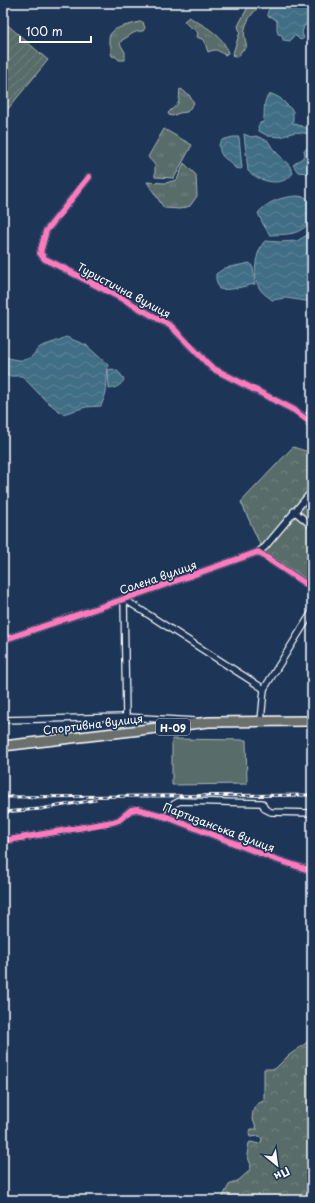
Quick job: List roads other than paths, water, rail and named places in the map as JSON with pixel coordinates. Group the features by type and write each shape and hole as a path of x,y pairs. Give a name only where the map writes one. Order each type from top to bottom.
{"main road":[{"name":"Спортивна вулиця","path":"3,746 209,722 312,721"}],"street":[{"name":"Туристична вулиця","path":"89,177 46,231 40,253 45,259 123,299 171,326 212,368 294,410 310,422"},
{"path":"310,422 312,410"},
{"path":"312,491 294,511 266,547 258,552 312,588"},
{"path":"294,511 312,526"},
{"name":"Солена вулиця","path":"3,640 258,552"},
{"path":"124,599 264,689"},
{"path":"124,599 126,717"},
{"path":"261,721 264,689 312,612"},
{"name":"Спортивна вулиця","path":"3,720 126,717 209,722"},
{"path":"167,817 174,804 180,802 262,803 265,808 271,812 312,813"},
{"name":"Партизанська вулиця","path":"3,841 113,822 120,820 131,810 137,809 167,817 275,859 312,871"}],"water":[{"path":"292,3 312,3 312,22 304,26 302,33 304,38 300,40 296,36 293,36 290,41 283,40 282,35 278,34 277,21 268,16 268,11 271,7"},
{"path":"272,94 280,98 293,111 293,123 309,129 311,134 295,132 281,137 268,136 259,131 258,127 260,123 263,122 264,118 266,98"},
{"path":"244,134 251,137 256,136 268,141 273,149 289,165 293,173 289,178 283,181 271,182 259,178 248,171"},
{"path":"239,137 241,169 235,168 223,156 220,149 219,144 222,140"},
{"path":"312,146 312,177 307,173 298,172 293,165 305,156 304,150"},
{"path":"297,196 305,197 312,204 312,220 298,232 270,235 258,213 266,205 276,200"},
{"path":"312,232 312,302 286,298 272,300 261,291 256,278 255,272 257,258 262,245 265,241 297,241"},
{"path":"250,263 253,268 255,284 233,289 219,289 216,274 225,268"},
{"path":"66,337 86,345 108,365 106,393 101,406 86,407 63,414 45,400 22,376 3,376 3,356 17,360 28,359 40,347"},
{"path":"112,369 120,373 124,380 118,386 109,389 108,370"}],"railway":[{"path":"3,797 312,795"},
{"path":"3,812 40,809 95,800"}]}
